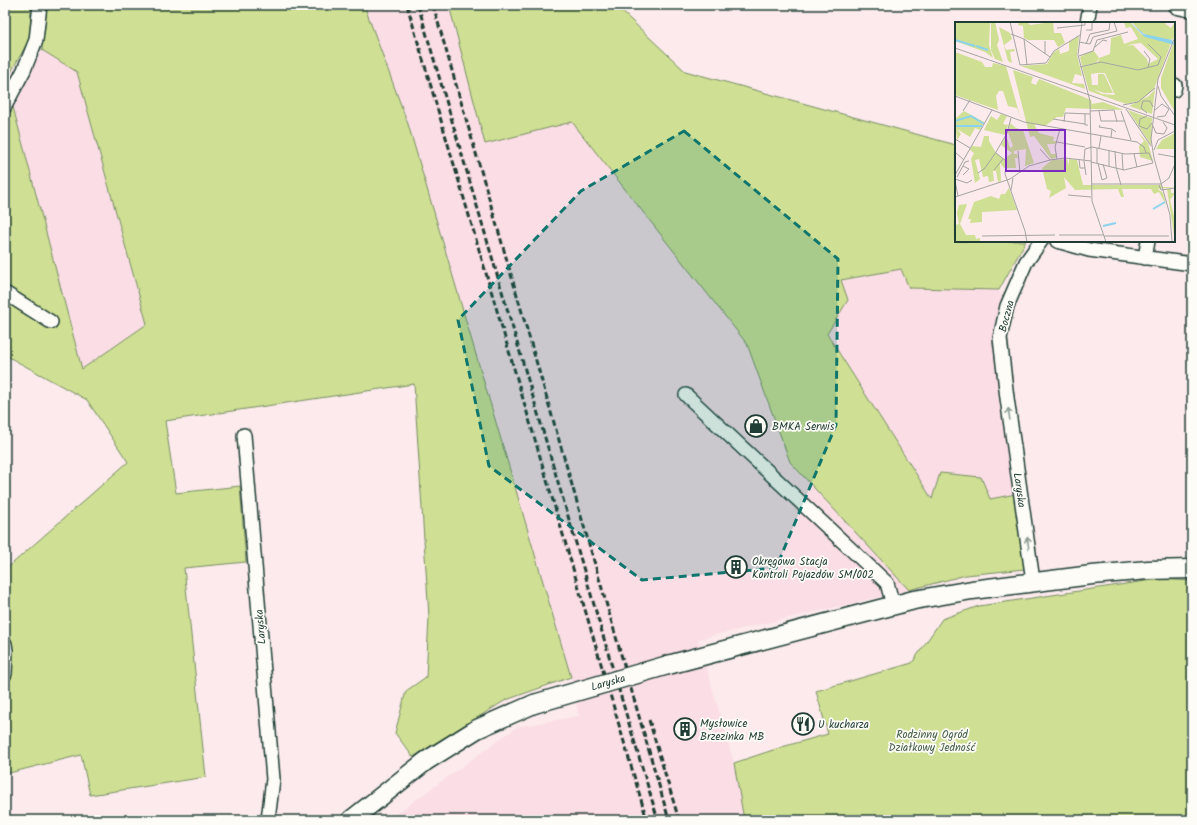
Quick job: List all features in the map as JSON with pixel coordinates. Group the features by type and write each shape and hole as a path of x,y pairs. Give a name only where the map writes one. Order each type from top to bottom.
{"street":[{"path":"5,106 24,70 36,40 40,5"},
{"path":"1086,22 1090,5"},
{"path":"1178,5 1192,8"},
{"name":"Boczna","path":"1007,398 1000,338 1007,306 1026,262 1040,242"},
{"path":"1060,242 1088,250 1192,264"},
{"path":"1145,258 1148,242"},
{"path":"5,293 51,322"},
{"path":"686,395 887,583 893,605"},
{"name":"Laryska","path":"1007,398 1033,581"},
{"name":"Laryska","path":"244,435 272,779 268,820"},
{"name":"Laryska","path":"351,820 426,761 477,729 534,704 668,665 893,605 972,590 1033,581 1148,570 1192,569"},
{"path":"5,644 5,674"}],"highlighted area":[{"path":"684,131 838,259 836,425 776,568 642,580 489,466 458,320 581,191"}],"shaded area":[{"path":"364,5 449,5 485,144 572,121 747,344 790,462 909,590 698,639 734,763 744,820 388,820 517,727 579,716 571,677 408,124"},
{"path":"42,50 77,72 147,324 82,369 13,107"},
{"path":"901,269 909,288 999,290 1003,304 1016,494 990,499 932,500 827,334 848,300 840,280"}],"green space":[{"path":"5,5 31,5 30,38 5,83"},
{"path":"47,5 364,5 408,124 571,677 506,700 413,757 395,733 406,691 426,677 429,617 414,384 165,421 176,493 240,486 246,562 184,568 206,777 90,795 81,755 5,774 5,570 128,462 87,400 5,355 5,124 13,107 82,369 147,324 77,72 42,50"},
{"path":"449,5 615,5 685,71 955,145 955,242 1025,242 999,290 909,288 901,269 841,280 848,300 827,334 932,499 940,473 981,477 990,499 1016,494 1025,569 966,575 909,590 790,462 747,344 572,122 485,144"},
{"name":"Rodzinny Ogród Działkowy Jedność","path":"1159,579 1192,581 1192,820 744,820 734,763 828,734 816,691 912,663 942,619 979,606"}],"railway":[{"path":"407,5 647,820"},
{"path":"418,5 658,820"},
{"path":"433,5 669,820"},
{"path":"649,720 679,820"}],"place":[{"name":"BMKA Serwis","path":"756,426"},
{"name":"Okręgowa Stacja Kontroli Pojazdów SM/002","path":"736,567"},
{"name":"U kucharza","path":"803,724"},
{"name":"Mysłowice Brzezinka MB","path":"685,729"}]}
